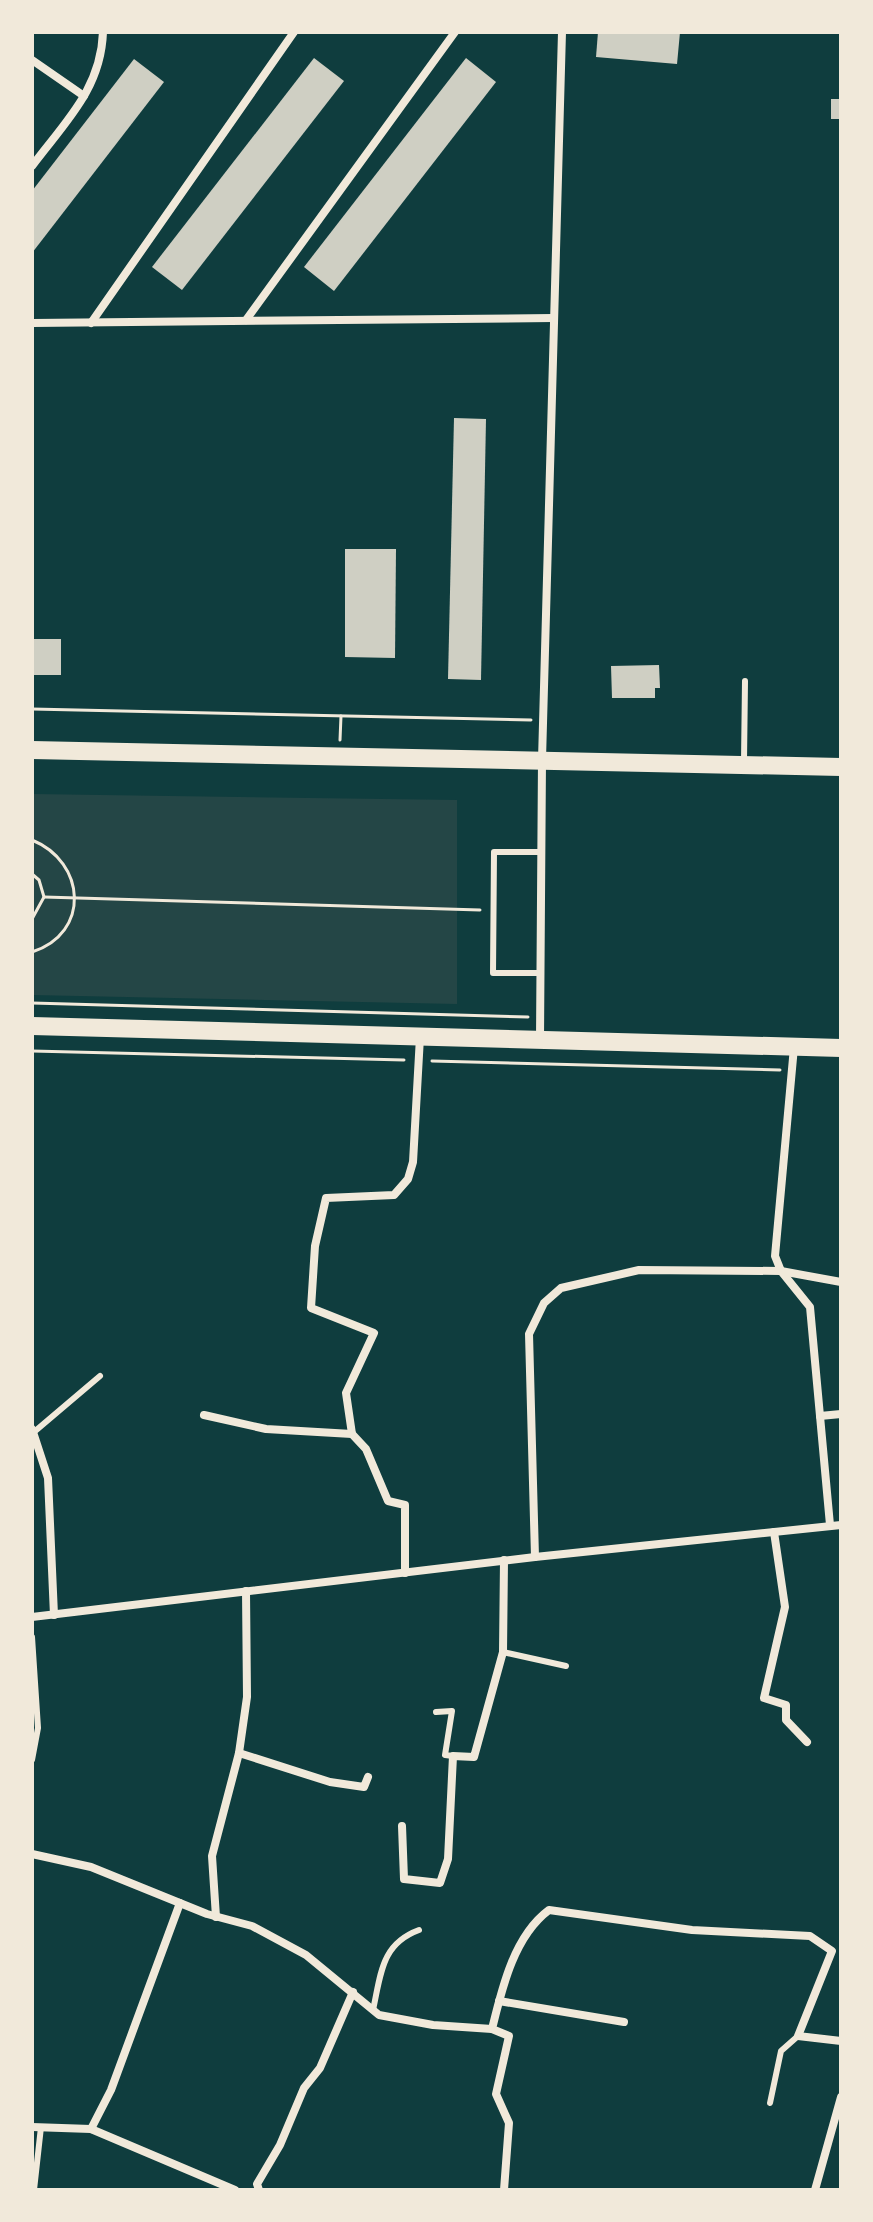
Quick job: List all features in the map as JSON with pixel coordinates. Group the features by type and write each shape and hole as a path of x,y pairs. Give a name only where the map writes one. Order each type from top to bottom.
{"main road":[{"path":"32,750 841,767"},
{"path":"32,1026 841,1048"}],"street":[{"path":"32,166 84,96 99,67 103,32"},
{"path":"91,323 294,32"},
{"path":"246,320 455,32"},
{"path":"540,1040 542,760 562,32"},
{"path":"32,60 84,96"},
{"path":"32,323 553,318"},
{"path":"405,1573 405,1505 388,1501 366,1449 352,1434 346,1393 374,1333 311,1308 315,1246 326,1198 394,1195 408,1179 413,1162 420,1036"},
{"path":"795,1046 775,1256 781,1271 810,1307 830,1525"},
{"path":"535,1557 529,1334 544,1303 561,1288 639,1270 781,1271 841,1282"},
{"path":"820,1416 841,1414"},
{"path":"204,1415 266,1429 352,1434"},
{"path":"33,1431 48,1478 54,1615"},
{"path":"32,1617 504,1560 841,1525"},
{"path":"774,1532 785,1607 764,1698 786,1705 786,1720 807,1742"},
{"path":"402,1826 404,1879 440,1883 448,1859 453,1756 474,1757 503,1652 504,1560"},
{"path":"216,1917 212,1856 239,1753 247,1697 246,1591"},
{"path":"239,1753 330,1782 364,1787 368,1777"},
{"path":"32,1854 91,1867 216,1917 252,1926 306,1955 379,2015 433,2025 492,2029 509,2036 496,2094 509,2123 504,2190"},
{"path":"91,2129 111,2090 180,1903"},
{"path":"492,2029 504,1980 536,1920 549,1910 692,1930 810,1936 832,1951 798,2036 841,2041"},
{"path":"259,2190 257,2184 280,2145 304,2088 320,2068 353,1992"},
{"path":"499,2001 624,2022"},
{"path":"815,2190 841,2097"},
{"path":"37,2127 91,2129 235,2190"}],"lane":[{"path":"744,764 745,681"},
{"path":"541,852 494,852 493,973 541,973"},
{"path":"33,1431 100,1376"},
{"path":"32,1637 38,1728 32,1760"},
{"path":"503,1652 566,1666"},
{"path":"436,1712 452,1711 445,1755 453,1756"},
{"path":"373,2010 385,1959 399,1937 419,1930"},
{"path":"770,2103 781,2051 798,2036"},
{"path":"34,2190 37,2127"}],"path":[{"path":"32,709 543,720"},
{"path":"340,756 341,716"},
{"path":"32,840 54,852 63,861 74,885 75,898 68,923 61,933 32,952"},
{"path":"32,874 39,880 44,897 32,919"},
{"path":"44,897 494,910"},
{"path":"32,1003 540,1018"}],"shaded area":[{"path":"32,794 457,800 457,1004 32,995"}],"building":[{"path":"598,32 680,32 677,64 596,57"},
{"path":"314,58 344,81 182,290 152,267"},
{"path":"466,58 496,82 334,291 304,267"},
{"path":"134,59 164,82 32,253 32,191"},
{"path":"831,99 841,99 841,119 831,119"},
{"path":"454,418 486,419 481,680 448,679"},
{"path":"345,549 396,549 395,658 345,657"},
{"path":"32,639 61,639 61,675 32,675"},
{"path":"659,665 660,688 655,688 655,698 612,698 611,666"}]}
